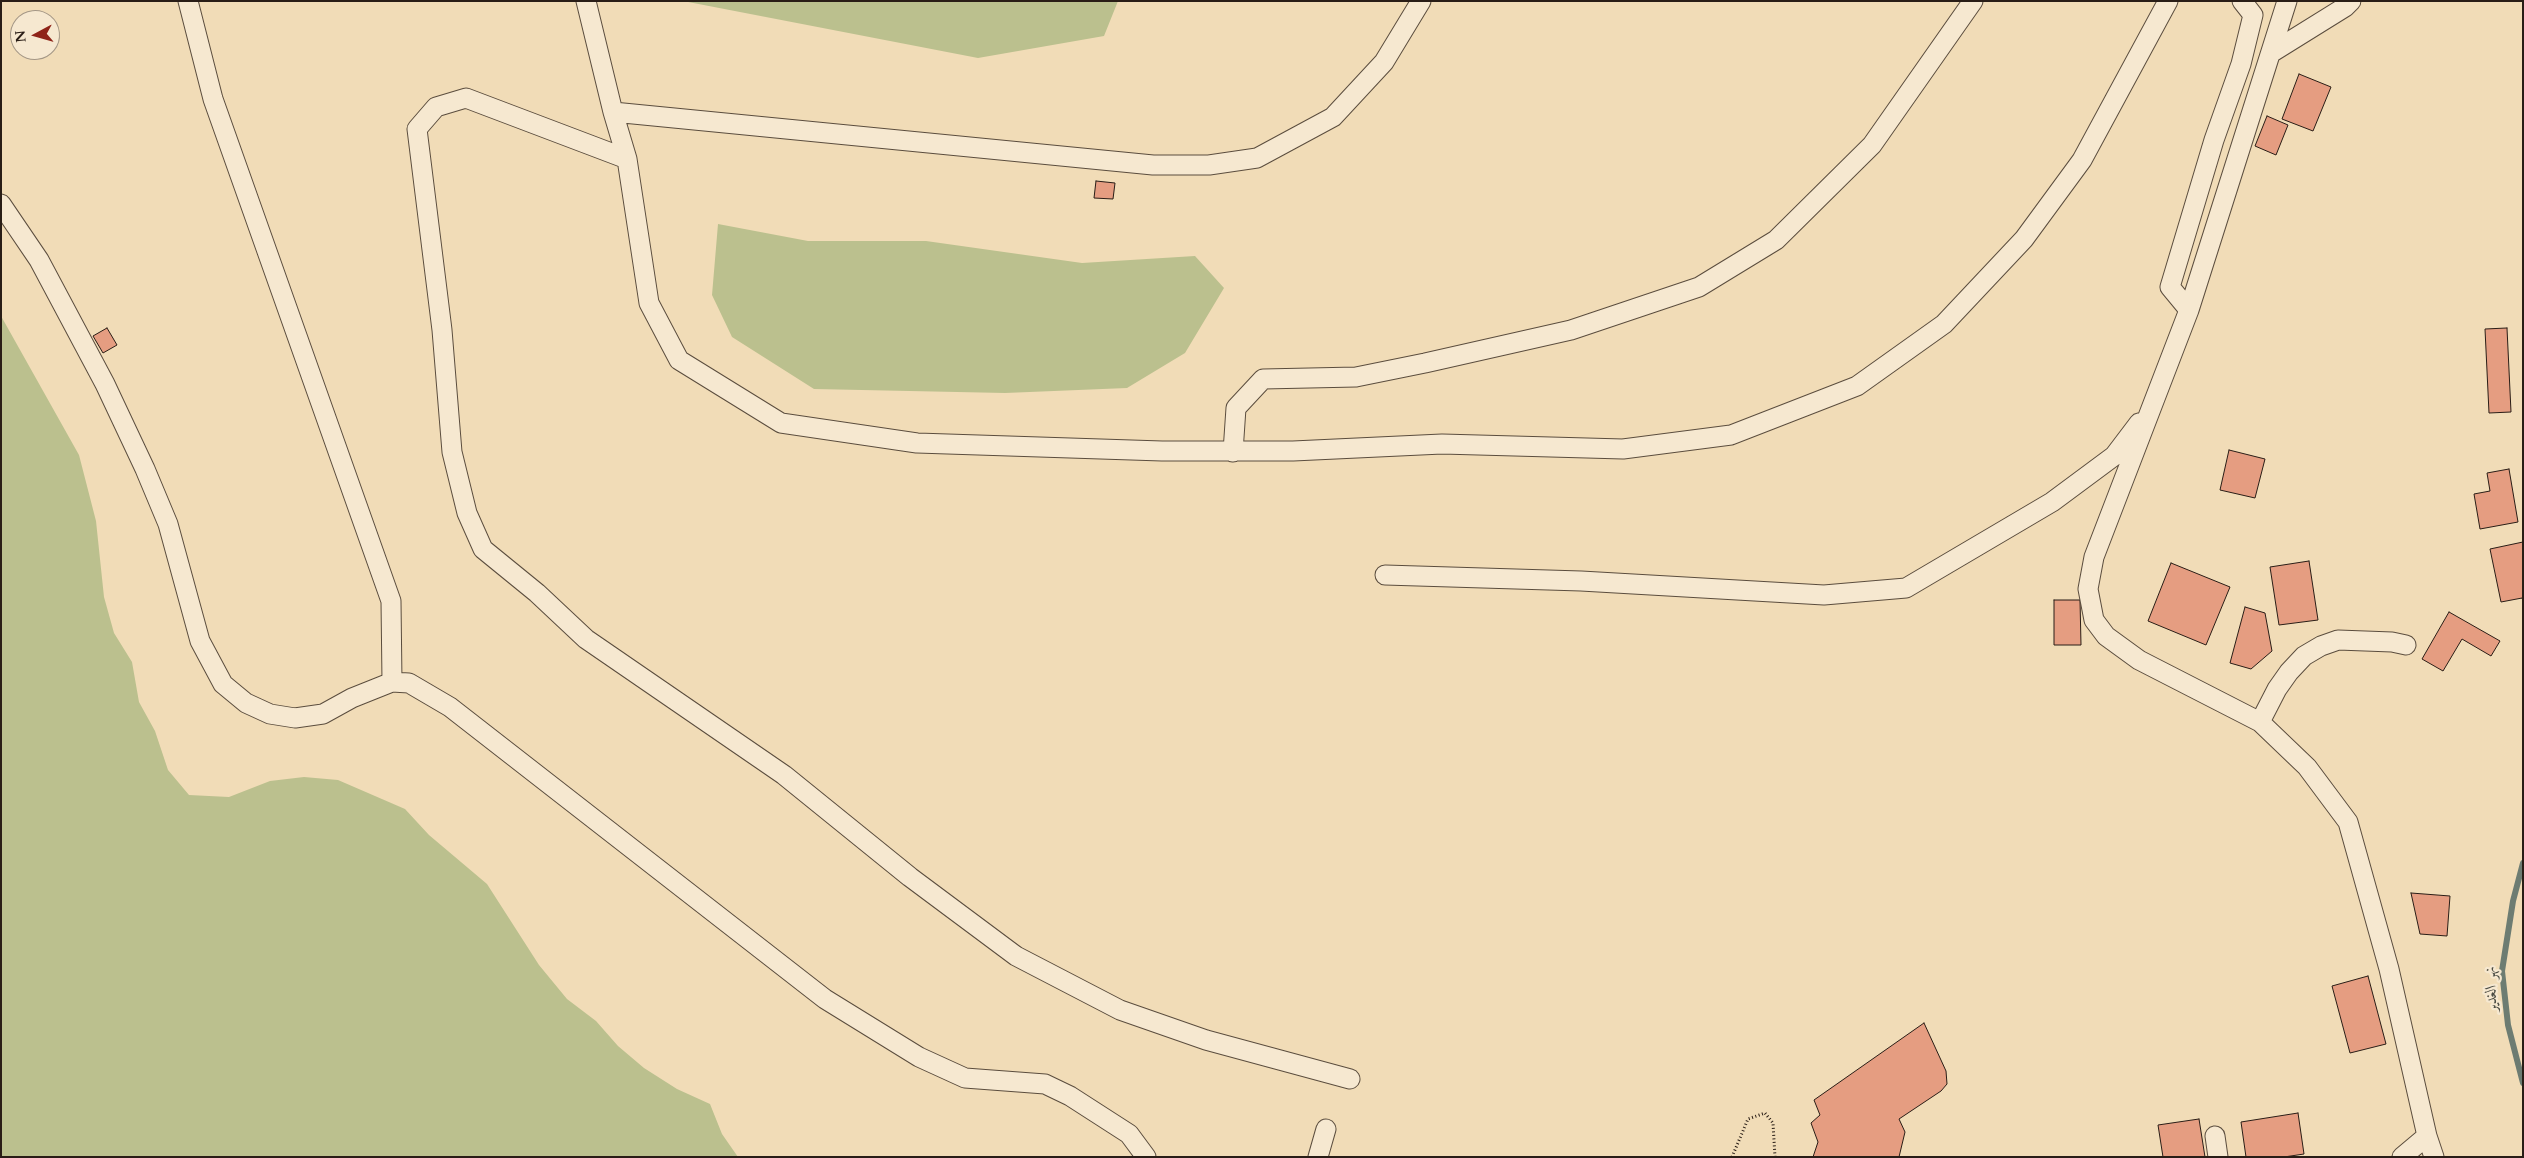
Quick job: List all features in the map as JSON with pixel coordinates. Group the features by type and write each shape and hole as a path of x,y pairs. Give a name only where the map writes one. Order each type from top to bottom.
{"street":[{"path":"188,1 212,99 391,601 392,682"},
{"path":"586,1 613,112 627,159 649,303 679,360 781,423 917,443 1233,452 1442,444 1623,449 1731,435 1857,386 1944,324 2024,239 2082,160 2168,1"},
{"path":"613,112 1153,165 1209,165 1257,158 1333,117 1384,62 1421,1"},
{"path":"1233,452 1236,408 1263,379 1356,377 1425,363 1571,330 1699,287 1776,240 1872,145 1973,1"},
{"path":"2189,310 2170,287 2214,140 2241,64 2253,15 2242,1"},
{"path":"2287,1 2189,310 2094,557 2088,589 2094,620 2106,636 2139,660 2260,722 2307,767 2348,822 2389,969 2427,1136 2434,1157"},
{"path":"2271,53 2345,7 2351,1"},
{"path":"627,159 466,98 436,107 417,129 442,330 452,452 467,513 483,549 537,593 586,639 784,774 910,877 1016,956 1120,1010 1206,1040 1350,1079"},
{"path":"1,204 39,260 105,384 145,468 168,524 200,641 223,684 254,707 270,714 295,718 323,714 352,698 392,682 409,683 450,707 825,999 919,1056 965,1078 1045,1084 1070,1096 1129,1134 1146,1157"},
{"path":"1385,576 1581,581 1824,595 1906,588 2052,502 2114,456 2152,406"},
{"path":"2260,722 2277,689 2289,672 2304,656 2321,646 2338,640 2392,642 2406,645"},
{"path":"1318,1157 1326,1129"},
{"path":"2215,1136 2218,1157"},
{"path":"2402,1157 2427,1136"}],"path":[{"path":"1732,1157 1748,1119 1765,1113 1773,1124 1775,1157"}],"green space":[{"path":"683,1 1118,1 1104,36 978,58"},
{"path":"718,224 808,241 926,241 1082,263 1195,256 1224,288 1185,353 1127,388 1005,393 814,389 732,337 712,295"},
{"path":"1,316 79,455 96,521 104,597 114,633 132,662 139,702 155,731 168,770 189,795 229,797 270,781 304,777 338,780 405,809 429,835 487,884 539,965 567,999 596,1021 618,1046 644,1068 677,1089 710,1104 722,1134 738,1157 1,1157"}],"building":[{"path":"2299,74 2331,87 2313,131 2282,119"},
{"path":"2267,116 2288,125 2276,155 2255,146"},
{"path":"1096,181 1115,183 1113,199 1094,198"},
{"path":"107,328 117,345 103,353 93,336"},
{"path":"2507,328 2511,412 2489,413 2485,329"},
{"path":"2229,450 2265,459 2255,498 2220,490"},
{"path":"2509,469 2518,522 2480,529 2474,494 2490,491 2487,473"},
{"path":"2523,542 2523,601 2522,598 2501,602 2490,549"},
{"path":"2309,561 2318,620 2279,625 2270,567"},
{"path":"2171,563 2230,587 2206,645 2148,621"},
{"path":"2054,600 2080,600 2081,645 2054,645"},
{"path":"2245,607 2265,613 2272,651 2251,669 2230,663"},
{"path":"2449,612 2500,641 2491,656 2462,639 2443,671 2422,659"},
{"path":"2411,893 2450,896 2447,936 2420,934"},
{"path":"2368,976 2386,1044 2350,1053 2332,986"},
{"path":"1924,1023 1946,1071 1947,1084 1941,1091 1899,1119 1905,1132 1899,1157 1813,1157 1818,1142 1811,1123 1820,1115 1814,1100"},
{"path":"2298,1113 2304,1154 2284,1157 2246,1157 2241,1122"},
{"path":"2199,1119 2205,1157 2163,1157 2158,1125"}],"waterway":[{"name":"نهر الغدير","path":"2523,863 2513,901 2502,971 2508,1025 2523,1083"}]}
